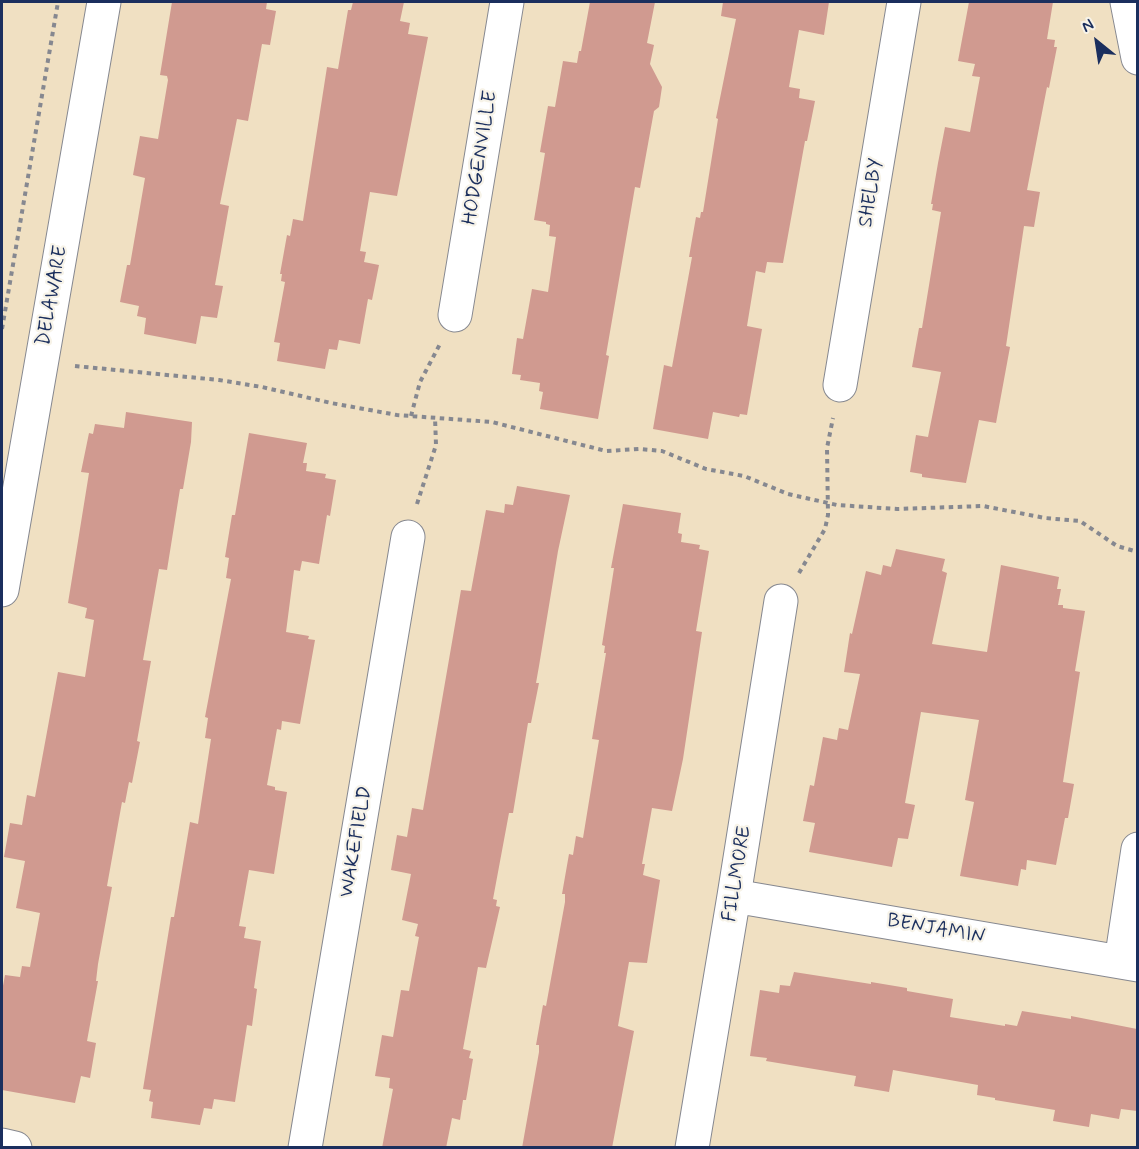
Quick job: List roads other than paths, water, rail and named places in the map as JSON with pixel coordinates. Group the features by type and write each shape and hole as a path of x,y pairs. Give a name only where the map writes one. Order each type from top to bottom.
{"street":[{"name":"DELAWARE","path":"2,590 104,2"},
{"name":"HODGENVILLE","path":"455,315 507,2"},
{"name":"SHELBY","path":"840,385 904,2"},
{"path":"1127,2 1137,58"},
{"name":"WAKEFIELD","path":"305,1148 408,537"},
{"name":"FILLMORE","path":"692,1148 781,601"},
{"path":"1129,963 1137,849"},
{"name":"BENJAMIN","path":"734,896 1129,963"},
{"path":"2,1145 15,1148"}]}
